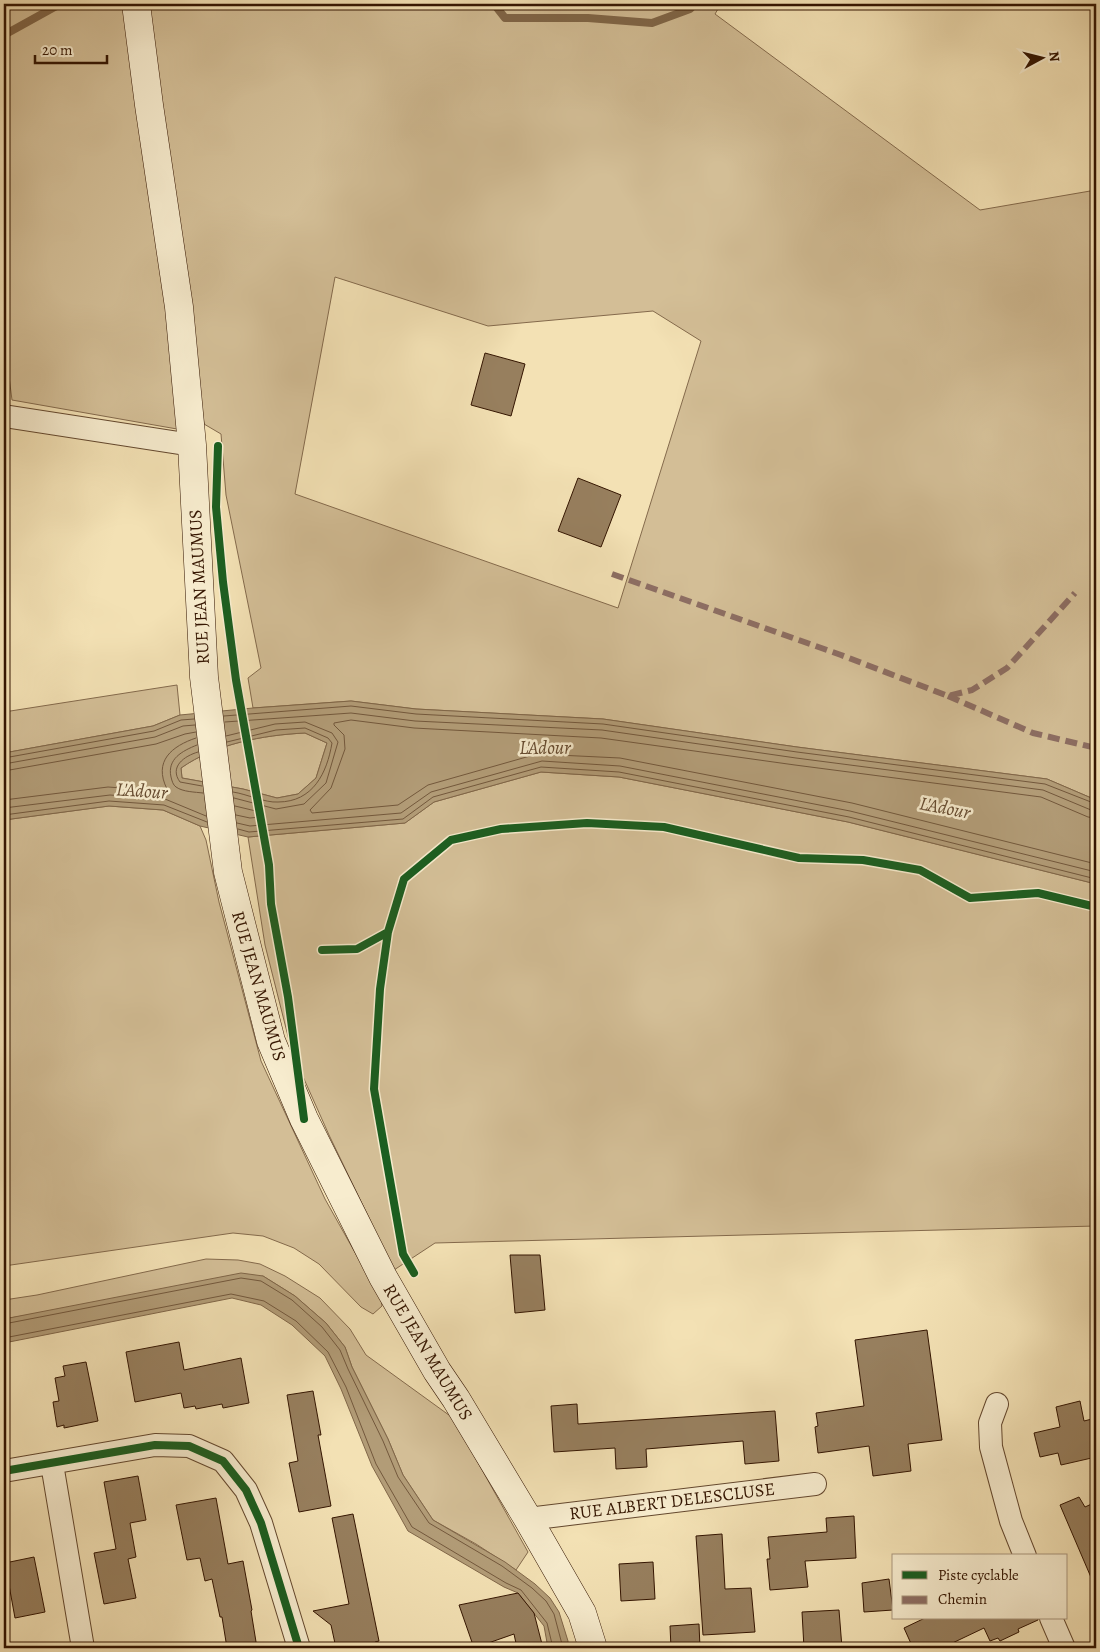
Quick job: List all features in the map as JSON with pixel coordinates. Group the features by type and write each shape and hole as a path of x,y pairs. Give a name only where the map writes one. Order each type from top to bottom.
{"main road":[{"name":"RUE JEAN MAUMUS","path":"136,4 179,307 192,445 204,677 228,872 271,1041 304,1119 383,1277 437,1371 528,1518 582,1613 593,1648"}],"street":[{"path":"4,416 192,445"},
{"path":"997,1404 990,1423 991,1447 1011,1521 1024,1554"},
{"path":"4,1471 155,1445 189,1446 223,1462 246,1490 261,1523 299,1648"},
{"path":"52,1464 83,1648"},
{"name":"RUE ALBERT DELESCLUSE","path":"528,1518 815,1484"},
{"path":"1051,1620 1057,1646"}],"shaded area":[{"path":"4,4 126,4 176,362 177,429 12,400 4,338"},
{"path":"146,4 721,4 715,14 980,210 1096,190 1096,800 1047,779 797,747 603,719 416,709 351,701 253,708 248,678 261,668 226,495 221,434 204,424","holes":["335,277 488,326 653,311 701,341 618,608 295,494"]},
{"path":"177,685 180,715 153,726 4,753 4,712"},
{"path":"305,733 327,743 316,778 298,794 277,798 243,789 182,778 181,768 224,747 273,736"},
{"path":"541,772 619,777 848,822 1096,884 1096,1226 435,1243 394,1270 329,1135 292,1052 265,945 248,837 405,823 434,802"},
{"path":"109,806 163,810 200,826 206,840 219,902 261,1061 325,1199 381,1299 382,1306 373,1314 361,1307 319,1264 294,1248 263,1236 233,1233 4,1266 4,820"},
{"path":"206,1259 238,1260 260,1264 285,1276 320,1298 350,1329 366,1355 453,1418 528,1552 516,1570 476,1544 433,1520 403,1475 388,1439 352,1367 345,1347 326,1323 295,1296 263,1276 4,1319 4,1300 37,1295"}],"water":[{"name":"L'Adour","path":"351,701 416,709 603,719 797,747 1047,779 1096,800 1096,884 848,822 619,777 541,772 434,802 405,823 248,837 200,826 163,810 109,806 4,820 4,753 153,726 180,715","holes":["305,733 327,743 316,778 298,794 277,798 243,789 182,778 181,768 209,753 240,742"]},
{"path":"241,1273 263,1276 295,1296 326,1323 345,1347 352,1367 388,1439 403,1475 433,1520 505,1562 535,1584 550,1598 559,1612 568,1641 568,1648 548,1648 544,1626 518,1593 504,1587 408,1531 372,1466 341,1389 325,1356 292,1325 261,1305 232,1298 4,1343 4,1319"}],"building":[{"path":"485,353 525,364 511,416 471,405"},
{"path":"578,478 621,495 601,547 558,531"},
{"path":"510,1255 540,1255 545,1310 515,1313"},
{"path":"927,1330 942,1440 908,1444 911,1471 873,1476 869,1446 818,1453 815,1427 818,1426 816,1413 864,1406 855,1340"},
{"path":"179,1342 184,1370 241,1358 249,1403 223,1408 222,1404 196,1409 195,1406 184,1408 181,1393 135,1402 126,1352"},
{"path":"86,1362 98,1421 64,1428 64,1425 57,1427 53,1402 59,1401 55,1378 65,1376 63,1366"},
{"path":"313,1391 321,1435 318,1435 331,1506 299,1512 289,1463 298,1461 287,1395"},
{"path":"1080,1401 1084,1421 1096,1418 1096,1457 1061,1465 1058,1453 1040,1457 1034,1433 1060,1427 1056,1407"},
{"path":"577,1404 578,1424 775,1411 779,1461 745,1464 743,1441 646,1449 647,1467 616,1469 615,1448 554,1452 551,1406"},
{"path":"138,1476 146,1520 130,1523 136,1557 128,1559 136,1598 104,1604 94,1553 116,1549 104,1482"},
{"path":"1079,1497 1085,1507 1096,1502 1096,1589 1060,1505"},
{"path":"216,1498 228,1564 243,1561 257,1648 227,1648 222,1617 220,1617 212,1579 205,1581 200,1558 187,1560 176,1505"},
{"path":"353,1514 379,1641 375,1642 375,1645 358,1648 336,1648 331,1625 313,1611 349,1604 332,1518"},
{"path":"854,1516 856,1558 805,1561 808,1587 770,1590 767,1559 770,1559 768,1537 827,1532 826,1518"},
{"path":"722,1534 725,1589 751,1588 755,1632 703,1635 696,1536"},
{"path":"34,1557 45,1612 15,1618 5,1563"},
{"path":"653,1562 655,1599 621,1601 619,1564"},
{"path":"889,1579 892,1610 864,1612 862,1583"},
{"path":"518,1593 534,1613 543,1648 517,1648 514,1634 474,1648 459,1605"},
{"path":"839,1610 842,1648 804,1648 802,1612"},
{"path":"921,1620 1038,1620 1018,1629 1019,1632 1000,1641 998,1638 990,1641 984,1628 942,1648 913,1648 904,1628"},
{"path":"699,1624 700,1648 671,1648 670,1626"}],"waterway":[{"path":"4,35 60,4"},
{"path":"494,4 505,18 588,18 652,23 690,9 695,4"}],"marked path":[{"path":"612,574 841,655 948,696 972,690 1007,668 1075,593"},
{"path":"948,696 1033,733 1096,748"}],"cycle path":[{"path":"218,446 216,507 223,582 236,680 269,865 271,904 288,997 304,1119"},
{"path":"414,1273 403,1254 374,1089 380,989 388,932 404,879 451,840 501,829 587,823 664,827 799,858 863,860 920,870 970,898 1038,893 1096,907"},
{"path":"322,950 357,949 388,932"},
{"path":"4,1471 155,1445 189,1446 223,1461 246,1490 261,1523 299,1648"}]}
